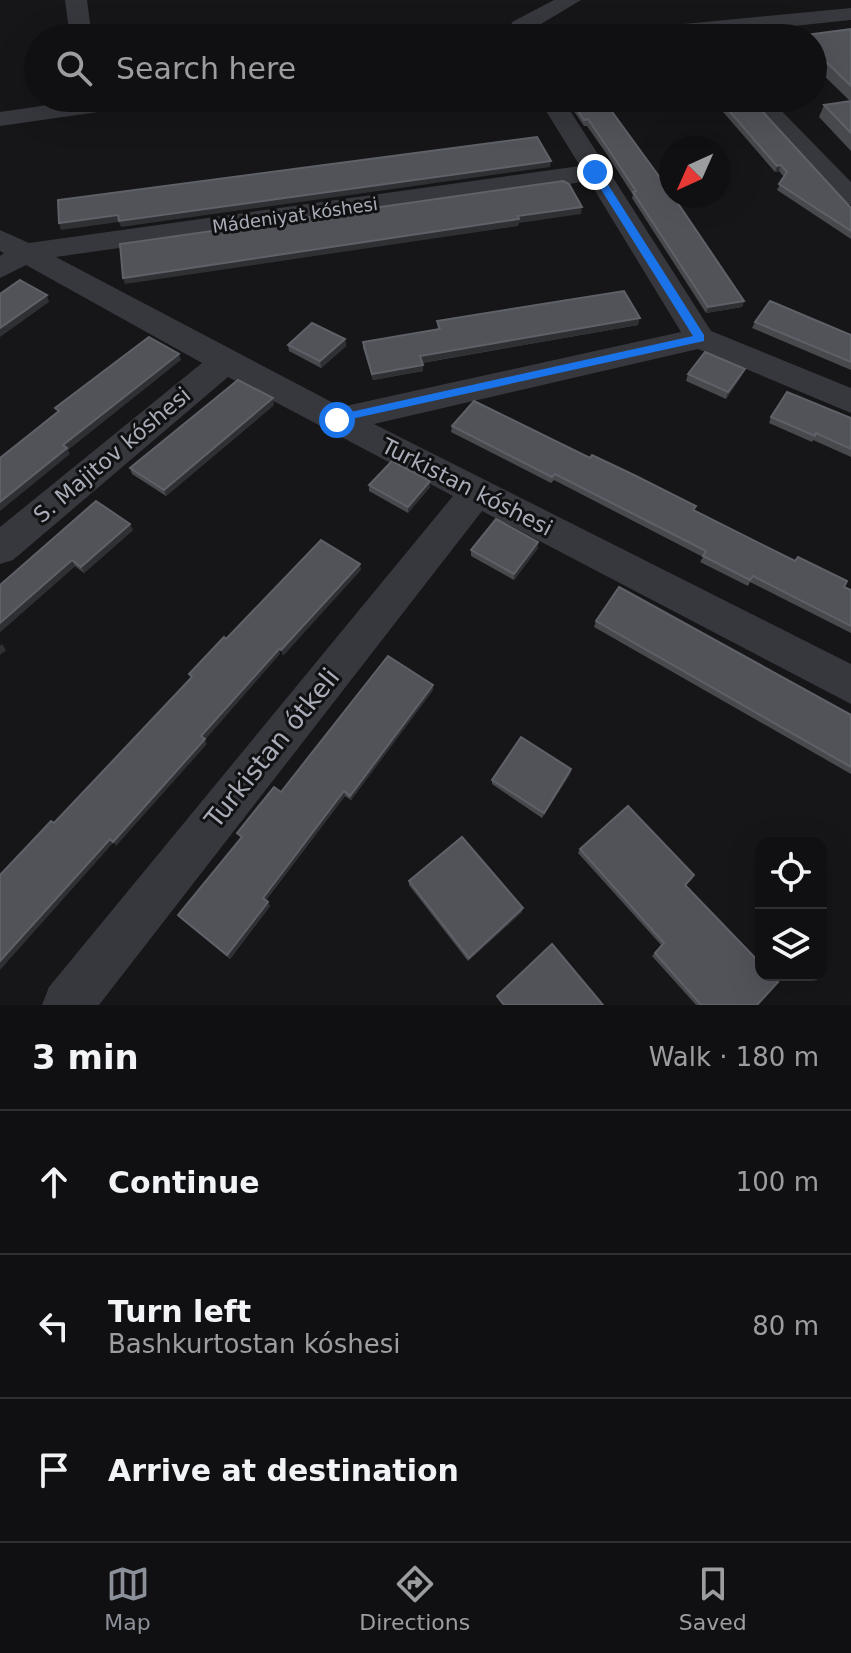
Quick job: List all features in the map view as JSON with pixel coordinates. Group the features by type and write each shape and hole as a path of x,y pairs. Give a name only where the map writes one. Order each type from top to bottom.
{"street":[{"path":"76,0 79,24"},
{"path":"526,24 570,0"},
{"path":"736,0 764,24 851,14"},
{"path":"0,119 49,112"},
{"path":"559,112 700,338 851,401"},
{"path":"769,112 851,197"},
{"name":"Mádeniyat kóshesi","path":"8,254 595,172"},
{"name":"Turkistan kóshesi","path":"8,254 225,362 851,685"},
{"path":"337,420 700,338"},
{"name":"S. Majitov kóshesi","path":"0,549 225,362"},
{"name":"Turkistan ótkeli","path":"67,1005 477,492"}],"building":[{"path":"851,29 851,86 827,63 827,32"},
{"path":"851,101 851,133 827,108 827,105"},
{"path":"579,112 612,112 659,176 659,208 681,208 744,301 708,307 588,119 584,120"},
{"path":"730,112 763,112 851,208 851,231 779,184 787,172 781,165 777,166"},
{"path":"537,137 551,161 119,221 118,215 59,223 58,200"},
{"path":"563,181 569,184 582,207 123,278 120,244"},
{"path":"20,280 47,295 0,328 0,294"},
{"path":"624,291 640,318 420,356 423,365 372,374 363,342 440,329 437,321"},
{"path":"770,301 851,335 851,362 755,322"},
{"path":"312,323 345,339 320,361 288,345"},
{"path":"149,337 179,354 63,445 67,448 0,502 0,458 59,411 55,408"},
{"path":"705,352 745,369 728,392 688,374"},
{"path":"238,380 273,398 164,490 130,468"},
{"path":"787,392 851,418 851,449 771,417"},
{"path":"474,401 590,458 592,455 634,475 696,506 693,510 795,561 798,557 847,581 844,587 851,590 851,626 753,576 750,580 703,556 706,551 555,474 552,477 452,426"},
{"path":"392,461 430,481 408,507 369,485"},
{"path":"96,501 130,524 81,567 72,560 0,623 0,585"},
{"path":"496,519 538,542 514,574 471,550"},
{"path":"321,540 360,564 201,736 205,739 113,842 110,839 0,961 0,875 51,821 54,823 192,677 189,674"},
{"path":"619,587 851,715 851,767 596,621"},
{"path":"388,656 433,685 350,796 344,791 263,898 268,902 227,955 178,915 242,837 237,833 274,787 281,792"},
{"path":"521,737 571,769 544,813 492,780"},
{"path":"628,806 694,875 685,885 755,958 755,981 778,982 757,1005 701,1005 655,953 664,943 580,849"},
{"path":"462,837 523,908 469,958 409,881"},
{"path":"552,944 603,1005 504,1005 497,996"}],"route":[{"path":"337,420 700,338 595,172"}]}
